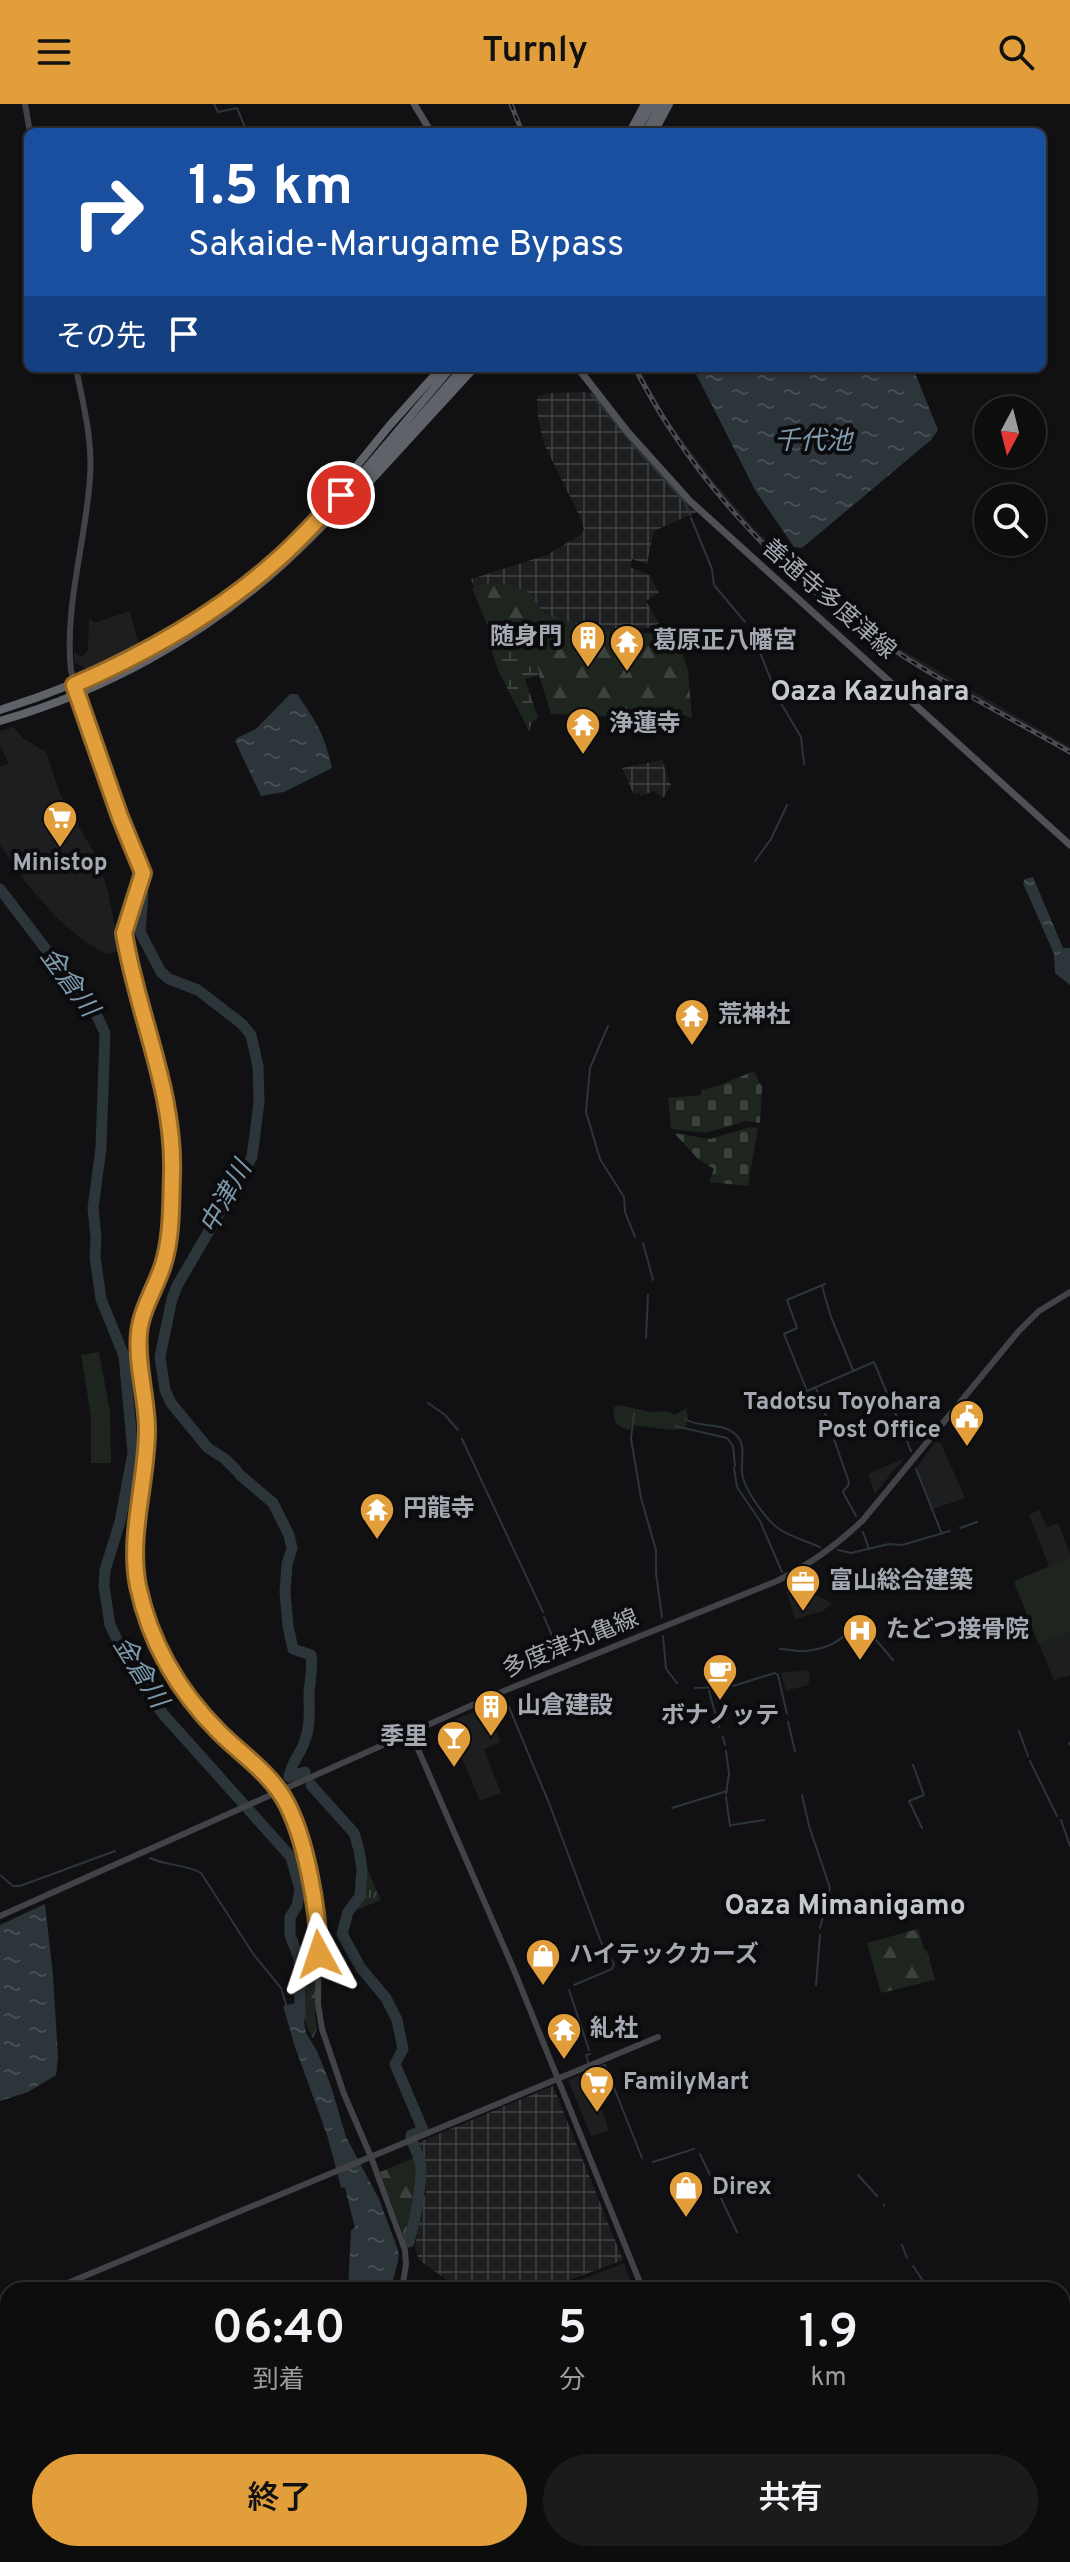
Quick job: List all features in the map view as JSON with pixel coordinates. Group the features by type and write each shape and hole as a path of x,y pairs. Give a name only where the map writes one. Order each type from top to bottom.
{"highway":[{"path":"632,128 645,104"},
{"path":"638,128 652,104"},
{"path":"648,128 661,104"},
{"path":"656,128 669,104"},
{"path":"301,537 390,425 437,372"},
{"path":"0,710 75,689 204,616 241,590 301,537 341,495 448,372"},
{"path":"282,564 346,499 459,372"},
{"path":"0,721 146,661 213,620 301,550 359,495 470,372"}],"main road":[{"path":"414,104 429,128"},
{"name":"善通寺多度津線","path":"581,372 627,431 690,501 1070,845"}],"street":[{"path":"25,104 29,128"},
{"path":"77,372 91,468 69,637 75,689 143,873 124,933 159,1067 172,1151 167,1252 139,1333 147,1428 135,1560 139,1587 159,1648 177,1681 219,1733 278,1791 299,1832 317,1919 319,2016 344,2094 405,2250 403,2282"},
{"name":"多度津丸亀線","path":"0,1916 506,1690 777,1581 827,1552 845,1538 882,1498 1018,1332 1039,1311 1070,1292"},
{"path":"411,1733 559,2079 640,2282"},
{"path":"70,2282 658,2037"}],"shaded area":[{"path":"634,372 641,372 665,416 710,477 751,525 797,571 838,607 878,636 1070,747 1070,755 874,641 791,576 704,481 659,418"},
{"path":"593,392 641,452 697,512 656,530 647,564 632,559 630,567 649,575 659,593 646,601 661,627 629,629 555,644 533,630 495,643 471,579 547,555 584,530 544,444 537,398 552,393"},
{"path":"130,611 139,646 89,670 74,662 74,652 82,657 88,650 89,618 94,623"},
{"path":"13,727 24,739 46,752 60,794 97,858 107,888 120,951 106,954 85,942 58,919 26,883 0,845 0,766 9,764 0,745 0,731"},
{"path":"662,760 671,786 663,798 654,791 634,795 622,768"},
{"path":"935,1442 941,1443 965,1498 933,1509 916,1469"},
{"path":"905,1458 890,1475 875,1494 868,1474"},
{"path":"1039,1510 1047,1527 1058,1523 1070,1554 1070,1675 1054,1680 1014,1583 1049,1566 1029,1515"},
{"path":"792,1582 801,1589 805,1599 815,1595 832,1603 823,1611 795,1619 785,1586"},
{"path":"808,1670 808,1685 786,1691 781,1673"},
{"path":"486,1707 501,1742 484,1749 501,1793 480,1801 447,1723"},
{"path":"588,2072 609,2130 591,2136 568,2080"},
{"path":"553,2086 623,2260 564,2282 450,2282 419,2260 415,2248 421,2204 426,2193 425,2162 417,2143"},
{"path":"624,2263 631,2282 575,2282"}],"green space":[{"path":"492,583 527,591 545,614 563,620 622,635 648,633 677,637 688,670 692,718 661,707 604,716 551,714 539,675 533,636 494,642 472,588"},
{"path":"533,636 539,675 525,679 538,718 532,722 529,731 498,670 491,649"},
{"path":"754,1071 762,1087 760,1123 746,1121 706,1133 671,1129 668,1098 701,1095 701,1090"},
{"path":"750,1127 758,1128 748,1186 709,1182 714,1169 698,1159 674,1133 710,1139"},
{"path":"99,1352 110,1411 111,1463 91,1463 91,1417 81,1355"},
{"path":"618,1405 651,1412 667,1411 675,1415 686,1408 686,1429 632,1425 630,1430 625,1429 615,1420 613,1408"},
{"path":"1070,1558 1070,1632 1038,1643 1014,1581"},
{"path":"364,1870 368,1871 381,1900 352,1910 361,1895"},
{"path":"918,1929 935,1980 881,1993 867,1943"},
{"path":"314,1933 317,2029 313,2038 303,2011 301,1975 304,1954"},
{"path":"416,2157 419,2182 406,2242 380,2172"}],"water":[{"name":"千代池","path":"695,372 915,372 938,430 931,440 802,548 794,547 755,490"},
{"path":"290,694 297,694 315,721 332,768 284,792 261,796 235,741 256,729"},
{"path":"1033,877 1063,948 1070,948 1070,985 1055,973 1054,954 1023,883 1025,879"},
{"path":"45,1904 53,1975 58,2057 56,2075 28,2092 0,2101 0,1925"},
{"path":"301,2002 306,2033 331,2086 346,2137 379,2199 398,2250 393,2282 348,2282 351,2230 355,2228 345,2188 341,2187 327,2135 283,2006"}],"waterway":[{"path":"214,104 218,112 237,108 245,128"},
{"path":"591,394 685,502 690,515"},
{"path":"691,518 712,569 714,585 745,622"},
{"path":"751,630 779,700 801,737 804,764"},
{"path":"755,861 771,839 787,805"},
{"name":"金倉川","path":"0,889 97,1016 105,1033 101,1148 93,1208 95,1257 101,1299 124,1356 133,1453 120,1522 105,1570 104,1586 110,1625 131,1669 163,1714 291,1857 300,1890 297,1906 290,1917 290,1935 299,1958 300,2017"},
{"name":"中津川","path":"143,894 140,932 161,972 169,979 198,990 242,1024 251,1035 258,1066 259,1102 252,1157 177,1286 160,1357 165,1390 171,1403 208,1448 237,1471"},
{"path":"608,1026 590,1068 586,1112 600,1159 624,1197 625,1212 635,1237"},
{"path":"643,1243 653,1280"},
{"path":"825,1284 787,1300 797,1328 784,1334 807,1391 874,1362 911,1451"},
{"path":"822,1286 853,1370"},
{"path":"646,1338 648,1295"},
{"path":"816,1388 849,1482 843,1491 856,1516"},
{"path":"428,1403 445,1415 458,1430"},
{"path":"634,1413 631,1439 641,1498 656,1550 662,1617"},
{"path":"685,1419 732,1431 742,1448 743,1479 762,1511 779,1529 820,1547"},
{"path":"675,1426 727,1438 733,1446 735,1466"},
{"path":"462,1439 543,1612"},
{"path":"734,1468 737,1487 760,1521 782,1572"},
{"path":"916,1469 942,1534"},
{"name":"中津川","path":"240,1475 273,1503 292,1548 287,1564 285,1592 288,1626 293,1649 311,1655 312,1665 308,1730 289,1777 305,1772"},
{"path":"960,1528 977,1522"},
{"path":"838,1550 851,1553 889,1544 902,1545 950,1531"},
{"path":"863,1532 869,1549"},
{"path":"544,1617 557,1647"},
{"path":"780,1649 806,1651 828,1646 841,1639 855,1622"},
{"path":"859,1625 893,1660"},
{"path":"663,1636 666,1669 677,1683"},
{"path":"733,1686 775,1673 787,1714"},
{"path":"695,1688 728,1687"},
{"path":"709,1691 719,1727"},
{"path":"508,1705 601,1942 614,1964 612,1969 574,1985"},
{"path":"788,1722 795,1751"},
{"path":"1019,1731 1028,1756"},
{"path":"723,1737 725,1745"},
{"path":"726,1751 729,1774 726,1794"},
{"path":"1030,1761 1057,1816"},
{"path":"913,1765 924,1795 909,1801 922,1828"},
{"name":"中津川","path":"311,1785 354,1833 359,1850 362,1869 360,1896 348,1912 342,1934 358,1963"},
{"path":"672,1808 727,1791"},
{"path":"802,1795 830,1888 820,1928"},
{"path":"726,1797 730,1826"},
{"path":"732,1825 764,1820"},
{"path":"1061,1820 1070,1846"},
{"path":"0,1875 13,1886 20,1886 115,1851"},
{"path":"150,1858 201,1873 254,1955 281,1988 287,2007"},
{"path":"816,1985 820,1935"},
{"name":"中津川","path":"360,1967 386,1998 397,2020 403,2049 395,2064 423,2130 411,2137"},
{"path":"569,1990 589,2050"},
{"path":"588,2062 586,2055 590,2054"},
{"path":"592,2069 605,2065 642,2158"},
{"name":"中津川","path":"409,2242 421,2179 420,2162 413,2143"},
{"path":"653,2162 694,2149"},
{"path":"700,2154 737,2232"},
{"path":"858,2175 877,2196"},
{"path":"902,2245 907,2258"},
{"path":"913,2266 924,2282"}],"railway":[{"path":"511,104 520,128"},
{"path":"637,372 657,408 709,483 770,551 804,582 899,653 1070,752"}],"place":[{"name":"随身門","path":"588,669"},
{"name":"葛原正八幡宮","path":"627,673"},
{"name":"浄蓮寺","path":"583,756"},
{"name":"Ministop","path":"60,849"},
{"name":"荒神社","path":"692,1047"},
{"name":"Tadotsu Toyohara Post Office","path":"967,1448"},
{"name":"円龍寺","path":"377,1541"},
{"name":"富山総合建築","path":"803,1613"},
{"name":"たどつ接骨院","path":"860,1662"},
{"name":"ボナノッテ","path":"720,1702"},
{"name":"山倉建設","path":"491,1738"},
{"name":"季里","path":"454,1769"},
{"name":"ハイテックカーズ","path":"543,1987"},
{"name":"糺社","path":"564,2061"},
{"name":"FamilyMart","path":"597,2114"},
{"name":"Direx","path":"686,2219"}],"district":[{"name":"Oaza Kazuhara","path":"870,693"},
{"name":"Oaza Mimanigamo","path":"845,1907"}],"route":[{"path":"319,1954 317,1919 295,1820 275,1787 219,1733 165,1663 143,1606 136,1575 147,1428 139,1333 167,1252 172,1151 159,1067 124,933 142,878 142,868 120,817 74,685 142,652 241,590 277,560 341,495"}]}
